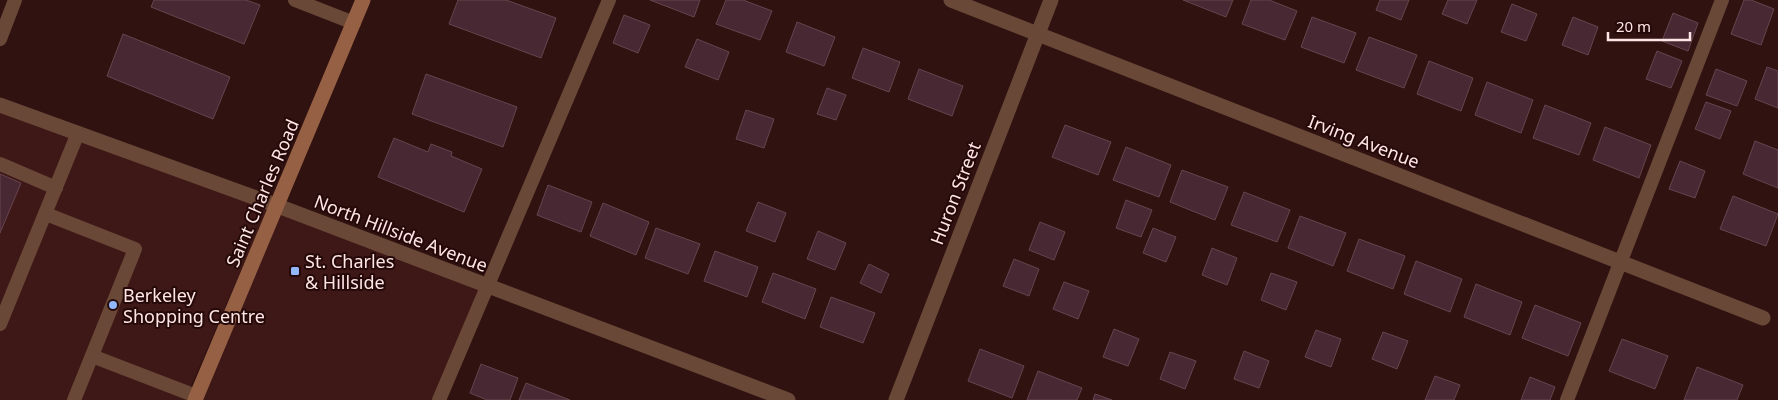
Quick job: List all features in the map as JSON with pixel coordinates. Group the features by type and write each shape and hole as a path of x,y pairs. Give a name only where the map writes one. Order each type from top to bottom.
{"main road":[{"name":"Saint Charles Road","path":"196,398 364,0"}],"street":[{"name":"Irving Avenue","path":"951,0 1764,318"},
{"name":"Huron Street","path":"896,400 1051,0"},
{"name":"North Hillside Avenue","path":"0,105 278,206 788,400"}],"lane":[{"path":"0,39 15,0"},
{"path":"295,0 354,23"},
{"path":"439,400 610,0"},
{"path":"1567,400 1722,0"},
{"path":"0,324 78,133"},
{"path":"0,164 56,188"},
{"path":"46,214 134,249 74,400"},
{"path":"92,356 196,398"}],"shaded area":[{"name":"Berkeley Shopping Centre","path":"0,112 267,210 185,400 0,400"},
{"path":"285,201 493,280 443,400 200,400"}],"building":[{"path":"154,0 246,0 260,5 244,44 151,7"},
{"path":"458,0 506,0 556,18 541,58 449,24"},
{"path":"650,0 700,0 694,17"},
{"path":"726,0 743,0 772,11 760,40 716,24"},
{"path":"1183,0 1233,0 1226,17"},
{"path":"1251,0 1269,0 1297,11 1285,40 1242,24"},
{"path":"1380,0 1409,0 1401,20 1376,10"},
{"path":"1448,0 1477,0 1467,24 1442,14"},
{"path":"1744,0 1751,0 1774,9 1761,45 1731,34"},
{"path":"1512,4 1537,14 1526,41 1501,32"},
{"path":"1673,13 1698,23 1688,51 1662,41"},
{"path":"624,15 650,25 638,53 613,43"},
{"path":"1312,17 1356,33 1344,63 1301,47"},
{"path":"1573,17 1598,27 1588,55 1562,45"},
{"path":"797,22 835,37 824,66 786,52"},
{"path":"123,34 230,77 213,119 107,76"},
{"path":"1369,37 1417,55 1404,88 1356,70"},
{"path":"697,39 729,52 718,80 685,67"},
{"path":"863,48 900,62 889,92 852,78"},
{"path":"1657,51 1682,61 1671,88 1646,79"},
{"path":"1429,61 1473,78 1461,111 1417,94"},
{"path":"1767,67 1778,71 1778,108 1755,99"},
{"path":"919,69 963,86 952,116 908,99"},
{"path":"1716,69 1747,81 1737,106 1706,95"},
{"path":"426,74 517,107 503,147 412,114"},
{"path":"1487,82 1533,100 1521,133 1475,115"},
{"path":"827,88 846,95 836,120 817,114"},
{"path":"1706,102 1731,111 1720,139 1695,129"},
{"path":"1545,105 1591,123 1579,155 1533,138"},
{"path":"746,110 774,119 764,148 736,139"},
{"path":"1065,125 1111,142 1098,175 1052,157"},
{"path":"1605,127 1651,145 1639,178 1593,160"},
{"path":"394,138 428,152 431,144 452,152 451,156 482,169 464,212 378,177"},
{"path":"1755,141 1778,150 1778,188 1743,174"},
{"path":"1126,147 1171,165 1159,197 1113,180"},
{"path":"1680,161 1705,171 1695,198 1669,189"},
{"path":"1182,170 1228,187 1215,220 1170,202"},
{"path":"0,174 21,183 0,233"},
{"path":"548,185 592,202 581,232 537,215"},
{"path":"1244,192 1290,210 1277,242 1231,225"},
{"path":"1733,196 1778,214 1766,246 1720,229"},
{"path":"1126,200 1152,210 1141,237 1116,228"},
{"path":"758,202 786,213 775,242 746,231"},
{"path":"603,203 649,222 636,255 590,236"},
{"path":"1300,216 1346,233 1333,266 1288,248"},
{"path":"1040,222 1065,232 1054,260 1029,250"},
{"path":"656,228 700,244 688,274 645,258"},
{"path":"1153,228 1176,237 1166,262 1143,253"},
{"path":"818,231 846,243 835,270 807,259"},
{"path":"1359,239 1405,256 1393,289 1347,271"},
{"path":"1212,248 1237,258 1227,285 1202,275"},
{"path":"715,251 758,267 747,297 704,281"},
{"path":"1014,259 1039,269 1029,296 1003,286"},
{"path":"1416,261 1462,279 1450,312 1404,294"},
{"path":"869,264 889,274 881,293 860,283"},
{"path":"773,273 816,289 805,319 762,302"},
{"path":"1271,273 1297,282 1286,310 1261,300"},
{"path":"1064,282 1089,291 1078,319 1053,309"},
{"path":"1476,284 1522,302 1510,335 1464,317"},
{"path":"831,297 875,313 863,343 820,327"},
{"path":"1535,305 1581,323 1568,356 1522,338"},
{"path":"1114,329 1139,339 1128,366 1103,357"},
{"path":"1316,330 1341,339 1331,367 1305,357"},
{"path":"1383,332 1408,341 1397,369 1372,359"},
{"path":"1622,339 1668,356 1655,389 1609,371"},
{"path":"980,349 1024,366 1012,398 968,381"},
{"path":"1244,351 1269,361 1259,388 1234,379"},
{"path":"1170,352 1196,361 1185,389 1160,379"},
{"path":"481,364 518,378 510,400 487,400 470,393"},
{"path":"1697,367 1743,385 1737,400 1684,400"},
{"path":"1038,371 1082,388 1077,400 1027,400"},
{"path":"1435,376 1460,385 1454,400 1425,400"},
{"path":"1530,377 1555,387 1550,400 1521,400"},
{"path":"526,383 570,400 519,400"},
{"path":"1095,394 1112,400 1093,400"}],"place":[{"name":"St. Charles & Hillside","path":"295,271"},
{"name":"Berkeley Shopping Centre","path":"113,305"}]}
